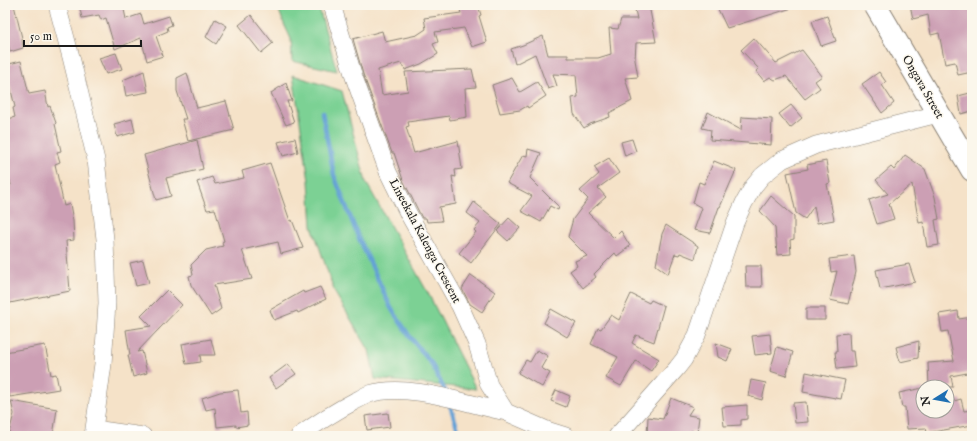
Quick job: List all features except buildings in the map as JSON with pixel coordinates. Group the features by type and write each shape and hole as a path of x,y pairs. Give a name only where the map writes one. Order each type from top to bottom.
{"street":[{"path":"57,5 96,160 105,239 107,303 103,364 94,432 143,436"},
{"name":"Lineekala Kalenga Crescent","path":"332,5 354,77 388,172 408,213 460,306 477,344 489,384 506,412"},
{"name":"Ongava Street","path":"875,5 972,170"},
{"path":"617,436 678,368 687,354 697,335 735,223 753,187 762,176 782,160 816,145 938,114"},
{"path":"299,436 355,401 369,394 387,391 441,395 480,407 506,412 547,430 566,436"}],"green space":[{"path":"277,5 318,5 337,71 292,61 291,39"},
{"path":"293,75 342,91 366,182 429,295 476,389 375,379 369,350 335,293 312,226 309,181"}],"waterway":[{"path":"322,112 334,175 357,234 391,308 410,337 431,363 446,393"},
{"path":"449,402 460,436"}]}
